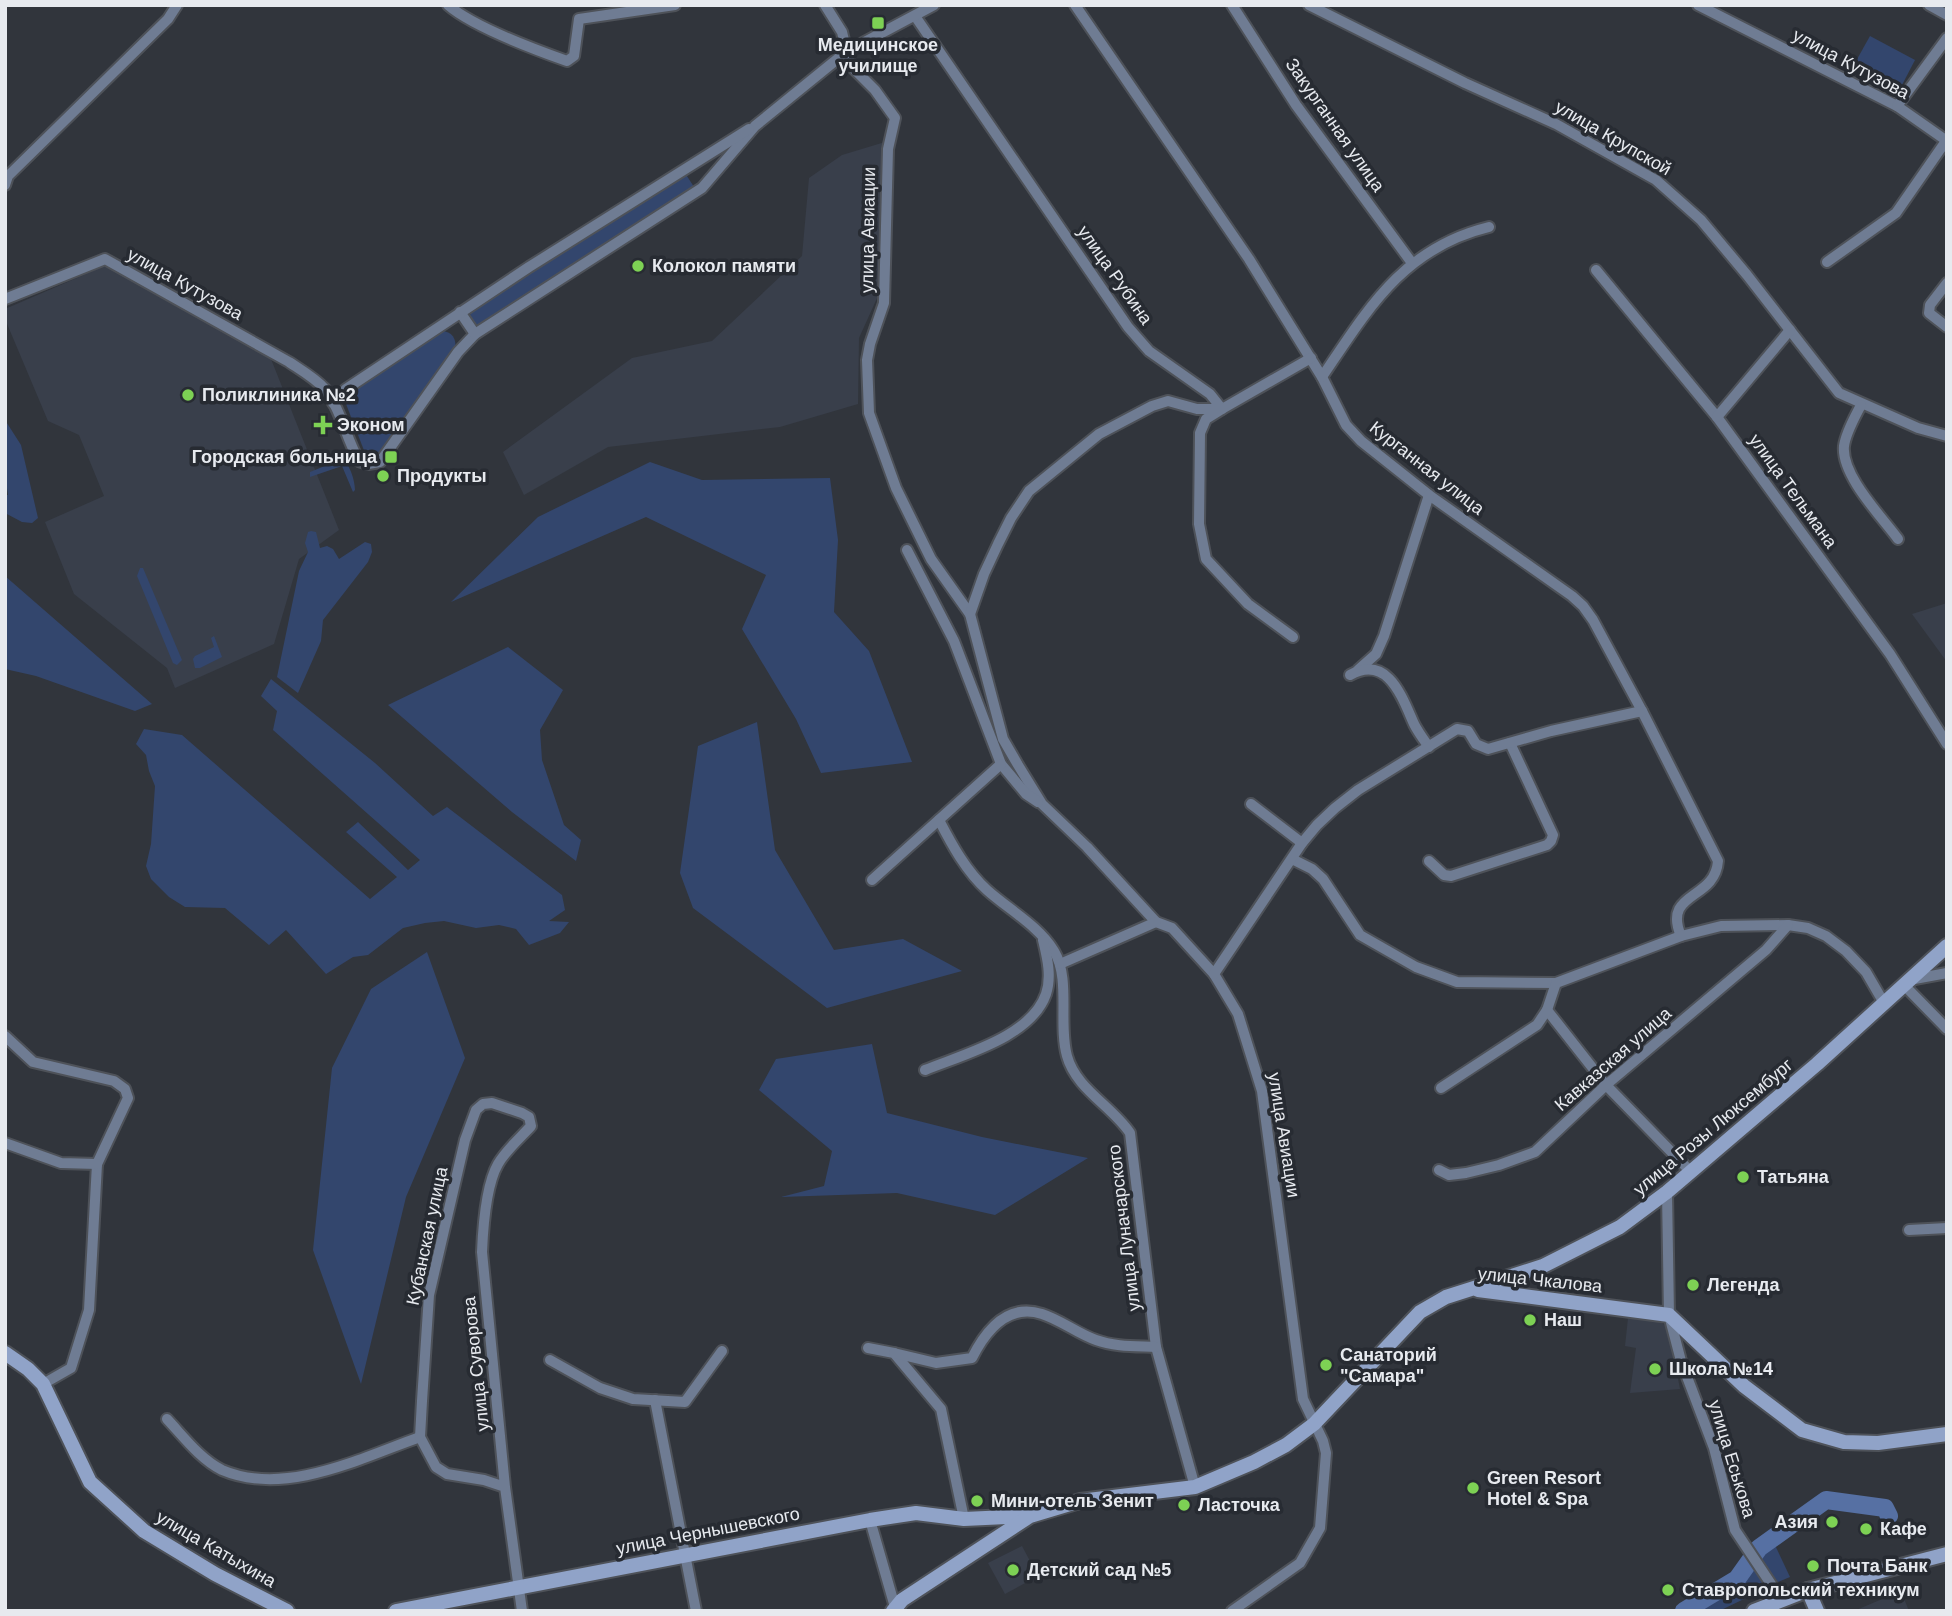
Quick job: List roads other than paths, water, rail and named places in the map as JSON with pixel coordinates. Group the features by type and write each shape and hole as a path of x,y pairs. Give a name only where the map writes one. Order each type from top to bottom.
{"street":[{"path":"5,186 8,176 168,19 177,5"},
{"path":"447,5 467,18 567,61 575,56 579,19 673,5"},
{"name":"улица Авиации","path":"825,5 842,32 850,65 875,90 895,118 887,158 884,303 867,360 869,413 896,488 908,512 932,559 970,614 1003,739 1042,804"},
{"name":"улица Кутузова","path":"333,403 346,389 460,312 755,126 846,52 934,5"},
{"name":"Курганная улица","path":"1075,5 1249,259 1311,358 1346,425 1361,441 1429,495 1583,606 1642,711 1718,862 1712,881 1681,905 1676,913 1675,923 1681,936"},
{"name":"Закурганная улица","path":"1232,5 1296,105 1412,263"},
{"name":"улица Крупской","path":"1309,5 1465,83 1556,124 1656,180 1701,220 1839,394 1918,428 1947,436"},
{"name":"улица Кутузова","path":"1698,5 1897,106 1947,141"},
{"path":"1929,5 1947,15"},
{"name":"улица Рубина","path":"915,16 1128,327 1149,351 1210,394 1222,409"},
{"path":"1897,106 1947,38"},
{"name":"улица Кутузова","path":"5,299 105,259 289,362 324,388 359,461 368,464 380,462 458,352 475,334 702,188 755,126"},
{"path":"1827,262 1896,213 1947,141"},
{"path":"1322,377 1370,306 1412,263 1466,232 1489,227"},
{"name":"улица Тельмана","path":"1597,270 1717,417 1890,654 1947,744"},
{"path":"1947,283 1930,306 1929,313 1947,327"},
{"path":"460,312 475,334"},
{"path":"1717,417 1790,330"},
{"path":"1293,637 1248,604 1206,559 1199,524 1200,433 1206,419 1311,358"},
{"path":"970,614 984,574 1011,518 1029,491 1099,434 1152,406 1168,401 1197,409 1222,409"},
{"path":"1861,405 1844,444 1845,460 1853,479 1898,539"},
{"path":"1429,495 1384,636 1376,654 1354,673 1369,669 1379,671 1392,681 1403,695 1415,726 1429,747"},
{"name":"улица Авиации","path":"907,550 954,641 1001,764 1026,794 1042,804 1087,847 1156,922 1172,928 1214,974 1238,1014 1262,1091 1303,1399 1326,1453 1320,1528 1300,1563 1232,1611"},
{"path":"1214,974 1302,844 1335,807 1457,729 1468,731 1476,744 1488,749 1551,731 1642,711"},
{"path":"1429,861 1444,875 1451,876 1547,845 1551,841 1553,835 1510,743"},
{"path":"872,880 1001,764"},
{"path":"1251,804 1302,844"},
{"name":"улица Луначарского","path":"939,820 956,852 985,888 1043,937 1053,949 1060,964 1066,1054 1072,1070 1091,1094 1119,1118 1130,1133 1156,1347 1195,1487"},
{"path":"1292,859 1312,869 1323,879 1360,935 1416,967 1457,982 1556,983 1681,936 1720,926 1788,925 1808,928 1826,936 1846,951 1866,972 1884,1003"},
{"path":"1060,964 1156,922"},
{"name":"Кавказская улица","path":"1439,1170 1449,1175 1466,1173 1535,1152 1606,1085 1746,967 1788,925"},
{"path":"925,1070 1009,1035 1024,1025 1046,993 1049,972 1043,937"},
{"name":"улица Розы Люксембург","path":"1473,1290 1531,1270 1587,1246 1620,1227 1667,1192 1817,1064 1947,946"},
{"path":"1947,973 1906,982 1947,1029"},
{"path":"1441,1088 1537,1025 1547,1010 1556,983"},
{"path":"1547,1010 1606,1085 1691,1172"},
{"path":"5,1037 33,1062 114,1081 125,1089 128,1098 97,1164 89,1310 71,1368 43,1384"},
{"name":"Кубанская улица","path":"421,1437 429,1295 465,1140 477,1110 483,1104 492,1102 523,1113 529,1118 531,1126"},
{"name":"улица Суворова","path":"522,1611 505,1488 482,1252 483,1231 498,1163 531,1126"},
{"path":"5,1143 61,1163 97,1164"},
{"name":"улица Еськова","path":"1667,1192 1669,1315 1681,1361 1714,1448 1735,1530 1781,1599"},
{"path":"1909,1230 1947,1228"},
{"name":"улица Чкалова","path":"894,1609 902,1600 1030,1516 1080,1501 1195,1487 1286,1445 1314,1424 1420,1312 1446,1297 1473,1290 1669,1315"},
{"path":"868,1348 936,1363 972,1358 982,1338 994,1325 1009,1315 1027,1311 1044,1314 1097,1340 1126,1346 1156,1347"},
{"path":"1669,1315 1744,1386 1802,1430 1844,1442 1878,1443 1947,1434"},
{"path":"550,1360 600,1388 633,1399 685,1402 722,1351"},
{"name":"улица Катыхина","path":"5,1353 28,1369 43,1384 90,1482 144,1531 215,1574 287,1611"},
{"path":"894,1353 941,1409 964,1518"},
{"path":"655,1400 696,1611"},
{"path":"166,1419 200,1454 223,1470 259,1478 290,1479 316,1474 421,1437 436,1467 447,1474 484,1480 505,1488"},
{"name":"улица Чернышевского","path":"396,1611 916,1513 964,1518 1030,1516"},
{"path":"870,1520 894,1609"},
{"path":"1755,1611 1808,1590 1947,1554"},
{"path":"1808,1590 1816,1611"}],"waterway":[{"path":"1684,1611 1737,1579 1759,1548 1826,1500 1885,1508 1889,1516"}],"place":[{"name":"Медицинское училище","path":"878,23"},
{"name":"Колокол памяти","path":"638,266"},
{"name":"Поликлиника №2","path":"188,395"},
{"name":"Эконом","path":"323,425"},
{"name":"Городская больница","path":"391,457"},
{"name":"Продукты","path":"383,476"},
{"name":"Татьяна","path":"1743,1177"},
{"name":"Легенда","path":"1693,1285"},
{"name":"Наш","path":"1530,1320"},
{"name":"Санаторий \"Самара\"","path":"1326,1365"},
{"name":"Школа №14","path":"1655,1369"},
{"name":"Green Resort Hotel & Spa","path":"1473,1488"},
{"name":"Мини-отель Зенит","path":"977,1501"},
{"name":"Ласточка","path":"1184,1505"},
{"name":"Азия","path":"1832,1522"},
{"name":"Кафе","path":"1866,1529"},
{"name":"Почта Банк","path":"1813,1566"},
{"name":"Детский сад №5","path":"1013,1570"},
{"name":"Ставропольский техникум","path":"1668,1590"}]}
